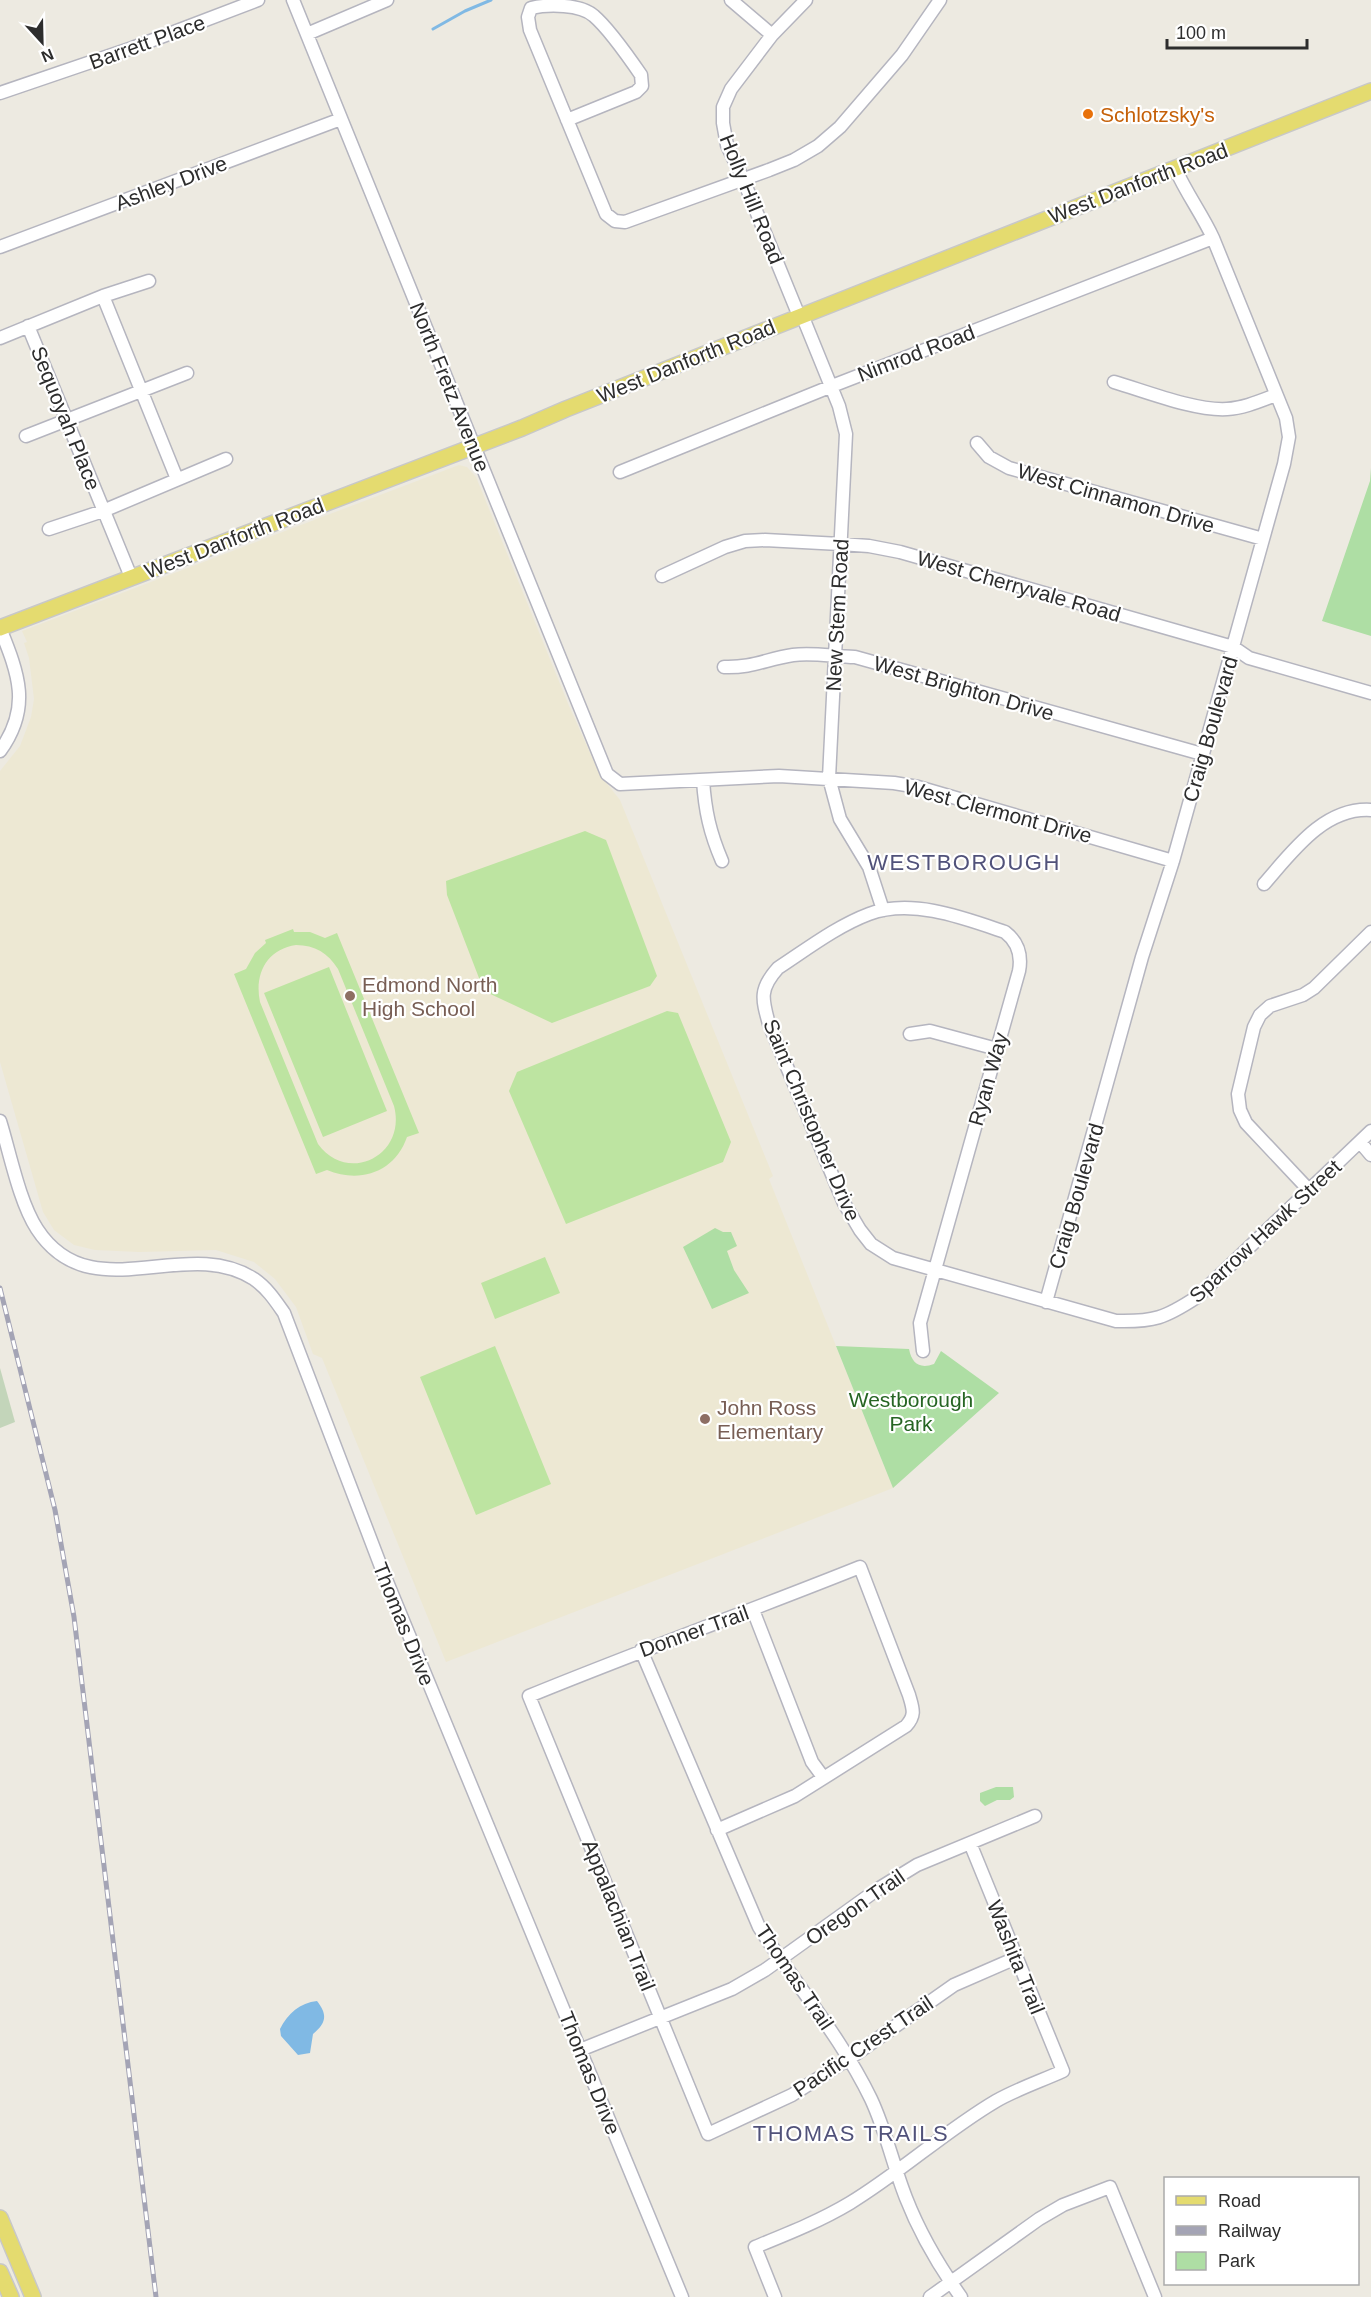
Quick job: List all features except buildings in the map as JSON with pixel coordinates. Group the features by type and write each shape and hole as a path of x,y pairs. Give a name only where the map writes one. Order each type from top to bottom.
{"main road":[{"name":"West Danforth Road","path":"0,628 473,447 1371,90"},
{"path":"0,2218 33,2297"},
{"path":"0,2272 11,2297"}],"street":[{"name":"Barrett Place","path":"0,93 132,48 258,0"},
{"name":"North Fretz Avenue","path":"293,0 607,774"},
{"path":"307,34 374,3 387,0"},
{"path":"731,0 772,35"},
{"name":"Holly Hill Road","path":"801,316 727,145 723,107 731,89 772,35 806,0"},
{"path":"567,120 636,92 642,86 641,75 594,16 581,9 541,6 531,8 528,17 530,30 567,120 606,214 615,221 624,222 794,160 818,146 840,128 902,56 940,0"},
{"name":"Ashley Drive","path":"0,247 341,119"},
{"name":"Craig Boulevard","path":"1046,1302 1142,957 1173,861 1284,464 1289,437 1286,418 1213,238 1175,168"},
{"name":"Nimrod Road","path":"620,472 832,386 1213,238"},
{"path":"0,338 103,296 149,281"},
{"path":"103,296 177,479"},
{"name":"New Stem Road","path":"801,316 832,386 846,434 830,778 840,819 869,867 883,910"},
{"name":"Sequoyah Place","path":"28,326 131,577"},
{"path":"26,436 187,373"},
{"path":"1114,382 1208,409 1228,409 1252,404 1276,395"},
{"name":"West Cinnamon Drive","path":"977,443 989,457 1008,468 1263,539"},
{"name":"Sequoyah Place","path":"49,530 104,511 226,459"},
{"name":"West Cherryvale Road","path":"663,576 725,547 745,542 765,540 869,546 900,552 1233,647 1249,658 1371,693"},
{"path":"0,628 16,667 19,690 19,707 14,726 0,751"},
{"name":"West Brighton Drive","path":"724,667 742,668 795,654 855,657 1202,754"},
{"name":"West Clermont Drive","path":"607,774 620,784 779,776 894,783 918,787 1173,861"},
{"path":"703,780 705,811 722,861"},
{"path":"1263,884 1319,826 1338,815 1354,810 1371,810"},
{"name":"Ryan Way","path":"883,910 924,910 991,928 1011,937 1020,953 1021,962 920,1323 923,1351"},
{"name":"Saint Christopher Drive","path":"883,910 858,919 778,968 770,977 762,1000 769,1024 844,1203 871,1244 893,1258 1046,1302"},
{"path":"1309,1190 1246,1123 1240,1110 1238,1094 1246,1058 1254,1027 1260,1015 1270,1006 1303,995 1314,988 1371,932"},
{"path":"910,1034 930,1031 997,1049"},
{"name":"Thomas Drive","path":"0,1121 28,1213 38,1231 63,1257 79,1264 112,1271 201,1263 229,1268 253,1279 262,1286 284,1313 383,1572 682,2297"},
{"name":"Sparrow Hawk Street","path":"1046,1302 1116,1321 1160,1318 1176,1311 1197,1297 1371,1131"},
{"path":"1360,1142 1371,1155"},
{"name":"Donner Trail","path":"529,1696 641,1650 753,1610 860,1567 909,1695 913,1710 912,1719 906,1726 823,1778"},
{"path":"717,1830 795,1796 823,1778 812,1762 753,1610"},
{"name":"Thomas Trail","path":"641,1650 759,1927 850,2058 880,2120 916,2224 961,2297"},
{"name":"Appalachian Trail","path":"529,1696 708,2134"},
{"name":"Oregon Trail","path":"580,2050 732,1989 780,1960 899,1875 917,1865 1035,1816"},
{"name":"Washita Trail","path":"897,2172 930,2145 998,2100 1063,2072 970,1843"},
{"name":"Pacific Crest Trail","path":"708,2134 792,2095 850,2058 954,1985 1016,1958"},
{"path":"775,2297 755,2247 819,2220 897,2172"},
{"path":"930,2297 1039,2219 1063,2205 1110,2187 1155,2297"}],"shaded area":[{"name":"Edmond North High School","path":"459,465 467,467 476,477 569,706 600,775 620,800 773,1176 769,1179 893,1488 446,1662 322,1358 313,1354 296,1307 275,1279 254,1262 216,1250 139,1252 95,1250 74,1245 54,1230 43,1212 0,1062 0,771 20,746 31,717 34,699 29,658 24,643 27,642 22,631"}],"green space":[{"path":"1371,468 1371,636 1322,621 1370,481"},
{"path":"585,831 606,840 657,976 650,986 552,1023 484,991 447,895 446,881"},
{"path":"293,929 294,932 310,932 325,938 337,933 419,1133 407,1137 394,1159 385,1167 364,1175 352,1176 327,1170 316,1174 234,974 246,969 255,953 266,943 265,940","holes":["296,945 309,946 320,951 330,958 338,969 394,1106 396,1123 392,1138 384,1150 372,1159 359,1163 344,1162 330,1156 318,1144 260,1002 259,982 265,964 277,952"]},
{"path":"329,967 387,1111 323,1137 264,993"},
{"path":"667,1011 678,1013 731,1142 723,1162 566,1224 509,1091 517,1072"},
{"path":"715,1228 723,1232 731,1232 737,1246 727,1251 734,1270 749,1293 712,1309 683,1247"},
{"path":"545,1257 560,1293 495,1319 481,1283"},
{"path":"495,1346 551,1484 476,1515 420,1377"},
{"name":"Westborough Park","path":"836,1346 909,1349 915,1362 925,1366 934,1364 941,1351 999,1393 893,1488"},
{"path":"0,1368 15,1422 0,1428"},
{"path":"996,1787 1013,1787 1014,1797 1010,1800 997,1800 985,1806 980,1801 980,1793"}],"water":[{"path":"317,2001 323,2011 323,2022 313,2034 310,2053 298,2055 281,2036 280,2029 295,2010"}],"waterway":[{"path":"433,29 491,0"}],"railway":[{"path":"0,1288 55,1510 74,1617 156,2297"}],"place":[{"name":"Schlotzsky's","path":"1088,114"},
{"name":"Edmond North High School","path":"350,996"},
{"name":"John Ross Elementary","path":"705,1419"}],"district":[{"name":"WESTBOROUGH","path":"964,862"},
{"name":"THOMAS TRAILS","path":"851,2133"}]}
